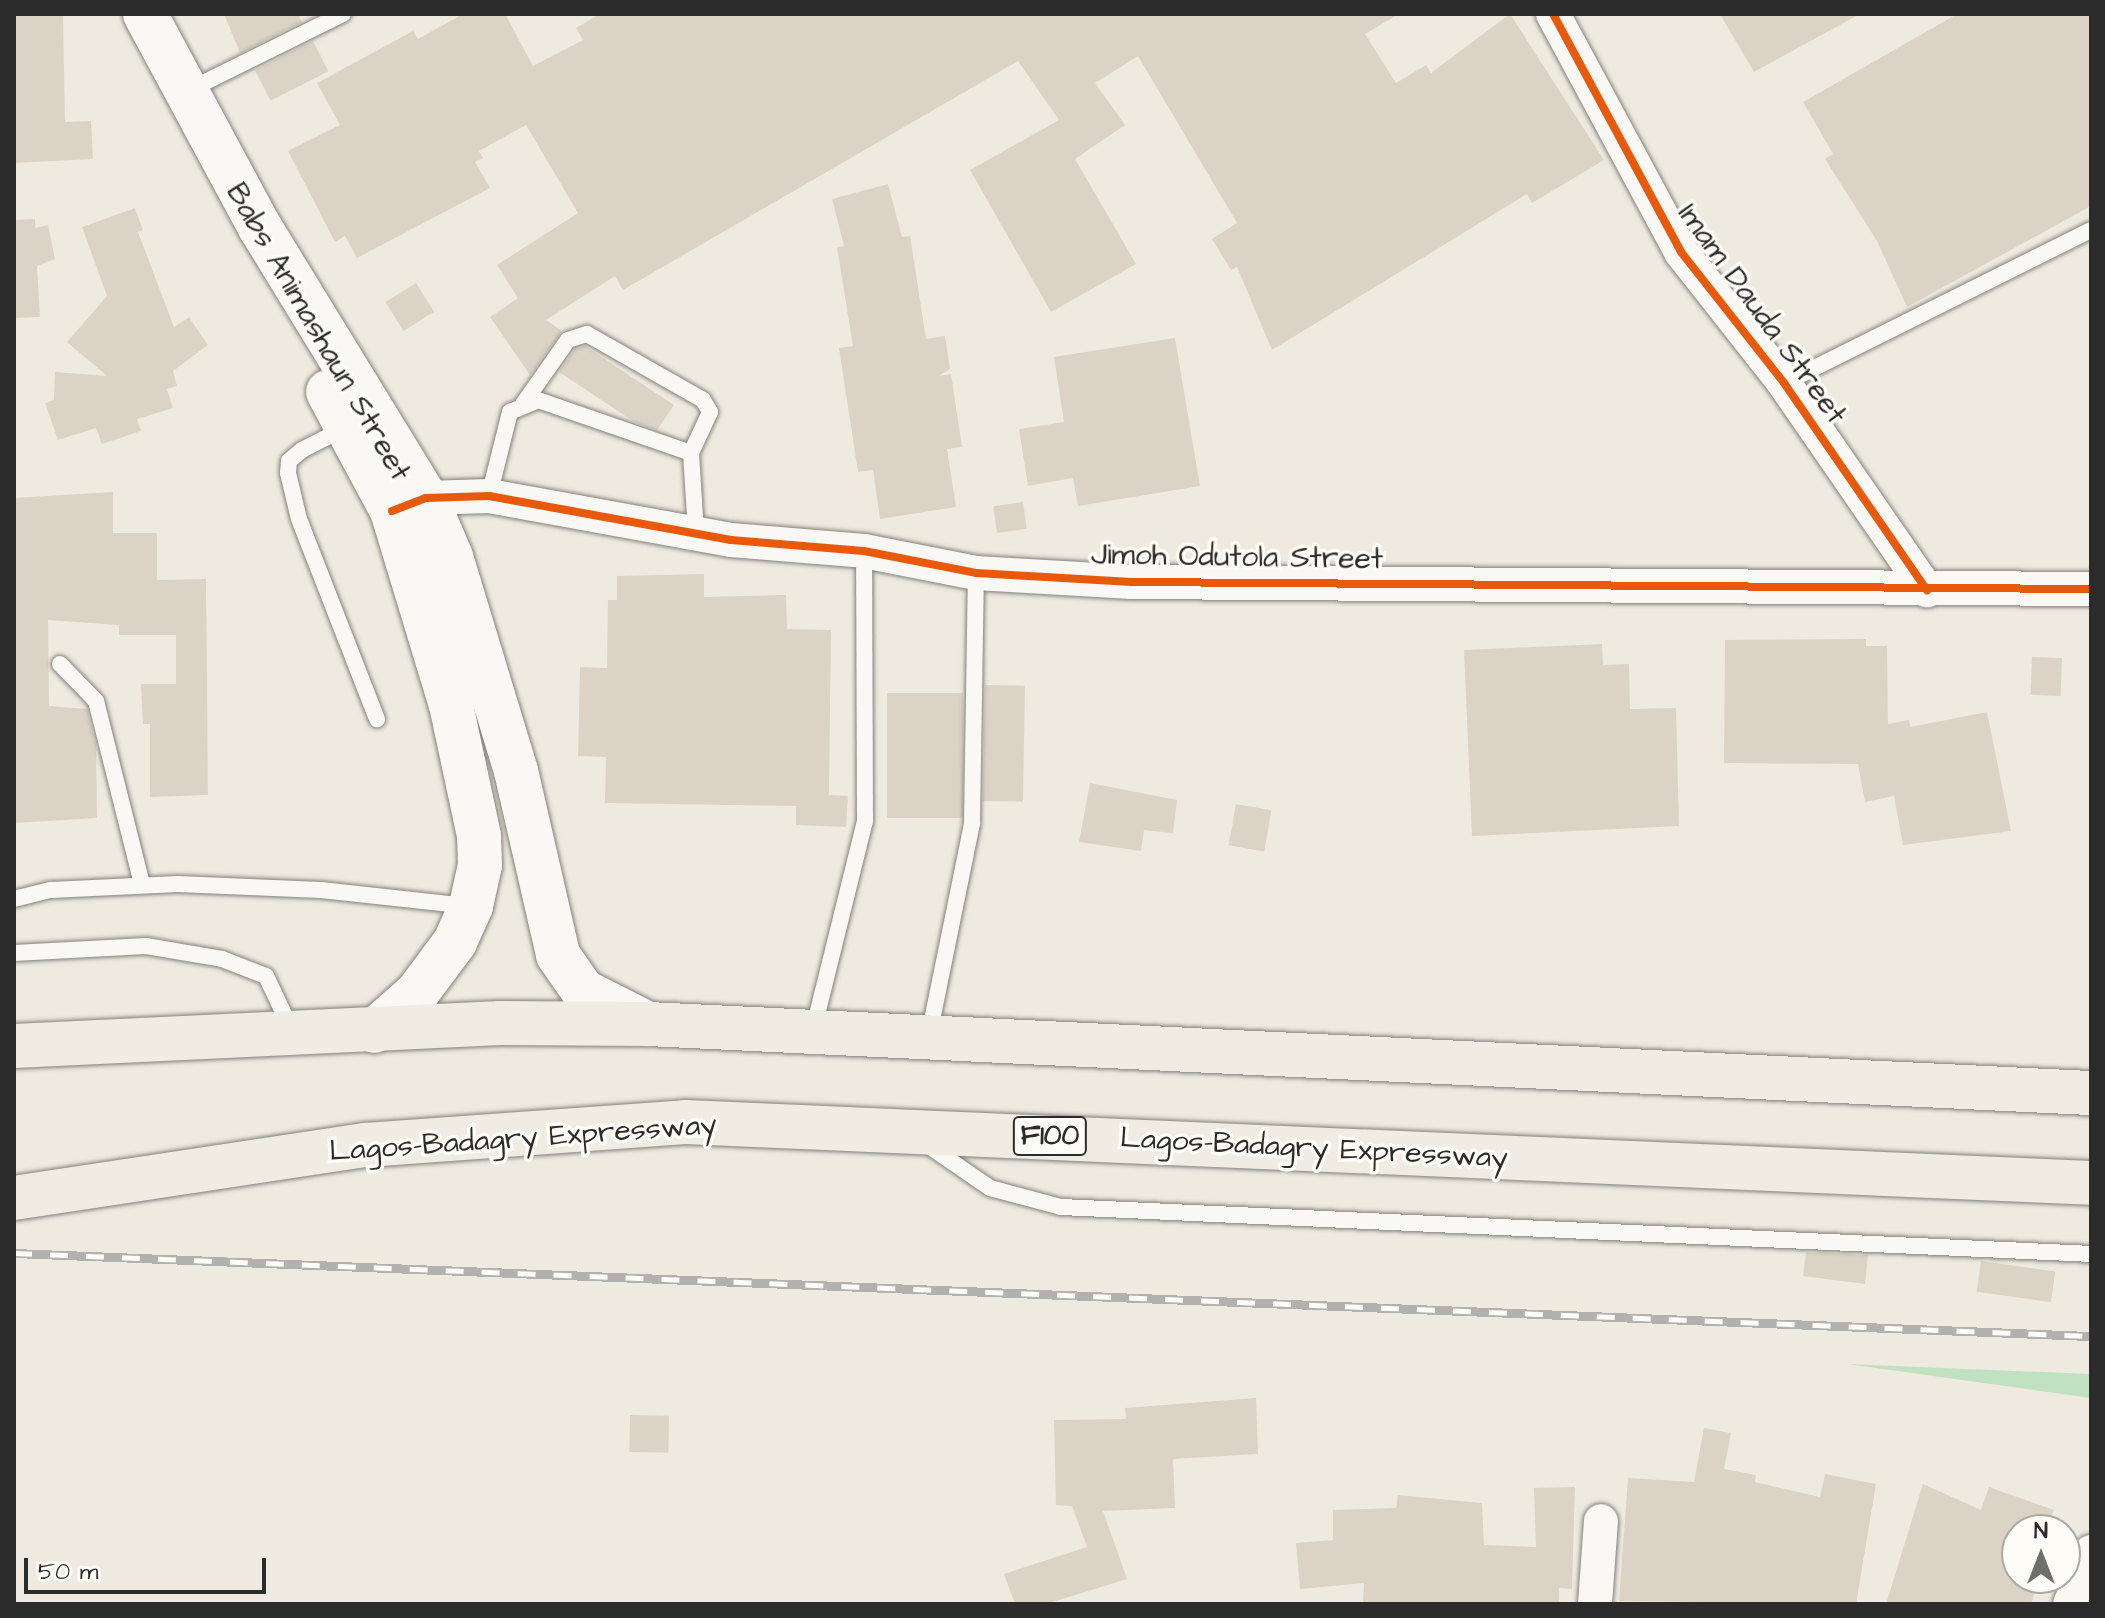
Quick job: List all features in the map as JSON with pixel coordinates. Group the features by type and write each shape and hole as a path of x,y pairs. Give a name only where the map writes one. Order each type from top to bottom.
{"highway":[{"path":"14,1046 500,1023 648,1024 2091,1093"},
{"name":"Lagos-Badagry Expressway","path":"14,1198 366,1145 685,1122 904,1129 2091,1183"}],"main road":[{"name":"Babs Animashaun Street","path":"115,14 181,141 349,426 451,557 516,771 558,955 583,991 648,1024"},
{"name":"Babs Animashaun Street","path":"145,14 409,504 469,781 480,865 471,906 455,942 417,993 374,1031"}],"street":[{"name":"Imam Dauda Street","path":"1553,14 1681,252 1784,383 1927,590"},
{"name":"Jimoh Odutola Street","path":"409,504 489,496 696,533 864,551 976,573 1132,582 2091,589"},
{"path":"1595,1604 1601,1521"},
{"path":"2070,1604 2091,1552"}],"lane":[{"path":"186,92 343,14"},
{"path":"1784,383 2091,230"},
{"path":"523,404 568,340 587,334 703,400 710,412 691,453 696,533"},
{"path":"489,496 510,412 538,400 691,453"},
{"path":"349,426 302,450 289,461 288,473 299,519 377,719"},
{"path":"813,1031 865,821 864,551"},
{"path":"928,1037 972,823 976,573"},
{"path":"60,664 96,701 142,884"},
{"path":"14,899 51,890 142,884 321,890 471,906"},
{"path":"14,953 146,946 222,959 266,976 292,1032"},
{"path":"904,1129 990,1188 1061,1207 2091,1254"}],"green space":[{"path":"1847,1364 2091,1374 2091,1398"}],"building":[{"path":"14,14 63,14 65,122 91,121 93,159 14,163"},
{"path":"224,14 298,14 302,22 240,53"},
{"path":"463,14 505,14 533,66 583,40 576,28 600,14 1399,14 1365,34 1396,83 1426,65 1431,73 1510,14 1604,160 1532,203 1527,194 1272,350 1237,267 1231,270 1212,239 1237,223 1138,56 1095,83 1125,125 1075,159 1136,264 1051,312 970,170 1059,120 1018,61 623,290 615,276 546,320 562,331 530,375 490,317 518,298 497,265 578,213 526,125 479,151 483,158 475,162 490,188 357,258 345,236 335,242 288,151 340,125 317,83 413,31 418,39"},
{"path":"1720,14 1860,14 1754,72"},
{"path":"1957,14 2091,14 2091,206 1907,307 1877,241 1825,159 1833,154 1803,102"},
{"path":"313,41 328,71 271,101 255,71"},
{"path":"888,184 902,237 910,236 926,339 945,336 950,369 939,376 951,374 962,447 947,449 956,507 880,519 873,470 858,472 839,348 853,346 837,247 844,246 832,199"},
{"path":"135,208 143,230 138,232 174,327 189,317 208,345 173,371 177,386 167,389 173,408 137,419 141,431 102,444 96,428 58,440 45,403 54,400 55,372 107,376 67,342 107,296 82,227"},
{"path":"35,219 35,228 48,225 55,259 37,266 40,317 14,318 14,220"},
{"path":"416,283 434,312 403,331 385,302"},
{"path":"1175,338 1200,486 1078,506 1073,478 1028,486 1019,429 1064,422 1054,357"},
{"path":"585,346 674,405 657,430 633,421 559,372 575,349"},
{"path":"113,492 113,533 157,533 157,580 206,579 208,795 150,797 150,724 143,724 141,684 176,684 176,635 119,635 119,625 48,620 49,706 87,709 96,745 97,818 14,823 14,498"},
{"path":"1023,502 1027,529 997,533 993,506"},
{"path":"704,574 704,597 786,595 787,629 831,630 829,795 848,796 846,827 796,825 796,806 605,803 606,757 578,756 580,667 607,668 608,600 617,600 617,576"},
{"path":"1866,639 1866,646 1887,646 1888,724 1909,720 1910,727 1987,712 2011,831 1903,845 1894,796 1865,802 1858,764 1724,763 1725,640"},
{"path":"1602,644 1603,665 1629,664 1630,709 1676,708 1679,826 1472,836 1464,650"},
{"path":"2032,657 2062,658 2061,696 2031,695"},
{"path":"985,685 1025,686 1023,802 983,801"},
{"path":"887,693 963,693 963,818 887,818"},
{"path":"1090,783 1177,800 1173,833 1144,830 1141,851 1079,842"},
{"path":"1236,804 1271,810 1264,852 1229,845"},
{"path":"1806,1252 1868,1255 1865,1284 1803,1276"},
{"path":"1981,1261 2055,1271 2051,1302 1977,1292"},
{"path":"1256,1398 1258,1454 1173,1459 1175,1508 1103,1511 1127,1579 1046,1604 1015,1604 1004,1574 1087,1547 1072,1506 1056,1505 1054,1420 1126,1419 1125,1408"},
{"path":"630,1415 669,1416 668,1453 629,1452"},
{"path":"1704,1428 1731,1433 1724,1469 1756,1475 1755,1482 1820,1497 1825,1474 1876,1484 1856,1604 1619,1601 1628,1478 1694,1482"},
{"path":"1923,1484 1981,1510 1989,1487 2054,1510 2052,1514 2001,1514 2001,1594 2034,1594 2031,1604 1886,1604"},
{"path":"1575,1487 1572,1589 1559,1588 1559,1604 1363,1604 1364,1583 1300,1589 1296,1543 1333,1540 1333,1510 1396,1508 1398,1495 1482,1503 1484,1545 1536,1547 1534,1488"}],"railway":[{"path":"14,1253 2091,1336"}],"cycle path":[{"path":"1553,14 1681,252 1784,383 1927,590"},
{"path":"392,511 426,498 489,496 731,540 864,551 976,573 1132,582 2091,589"}]}
